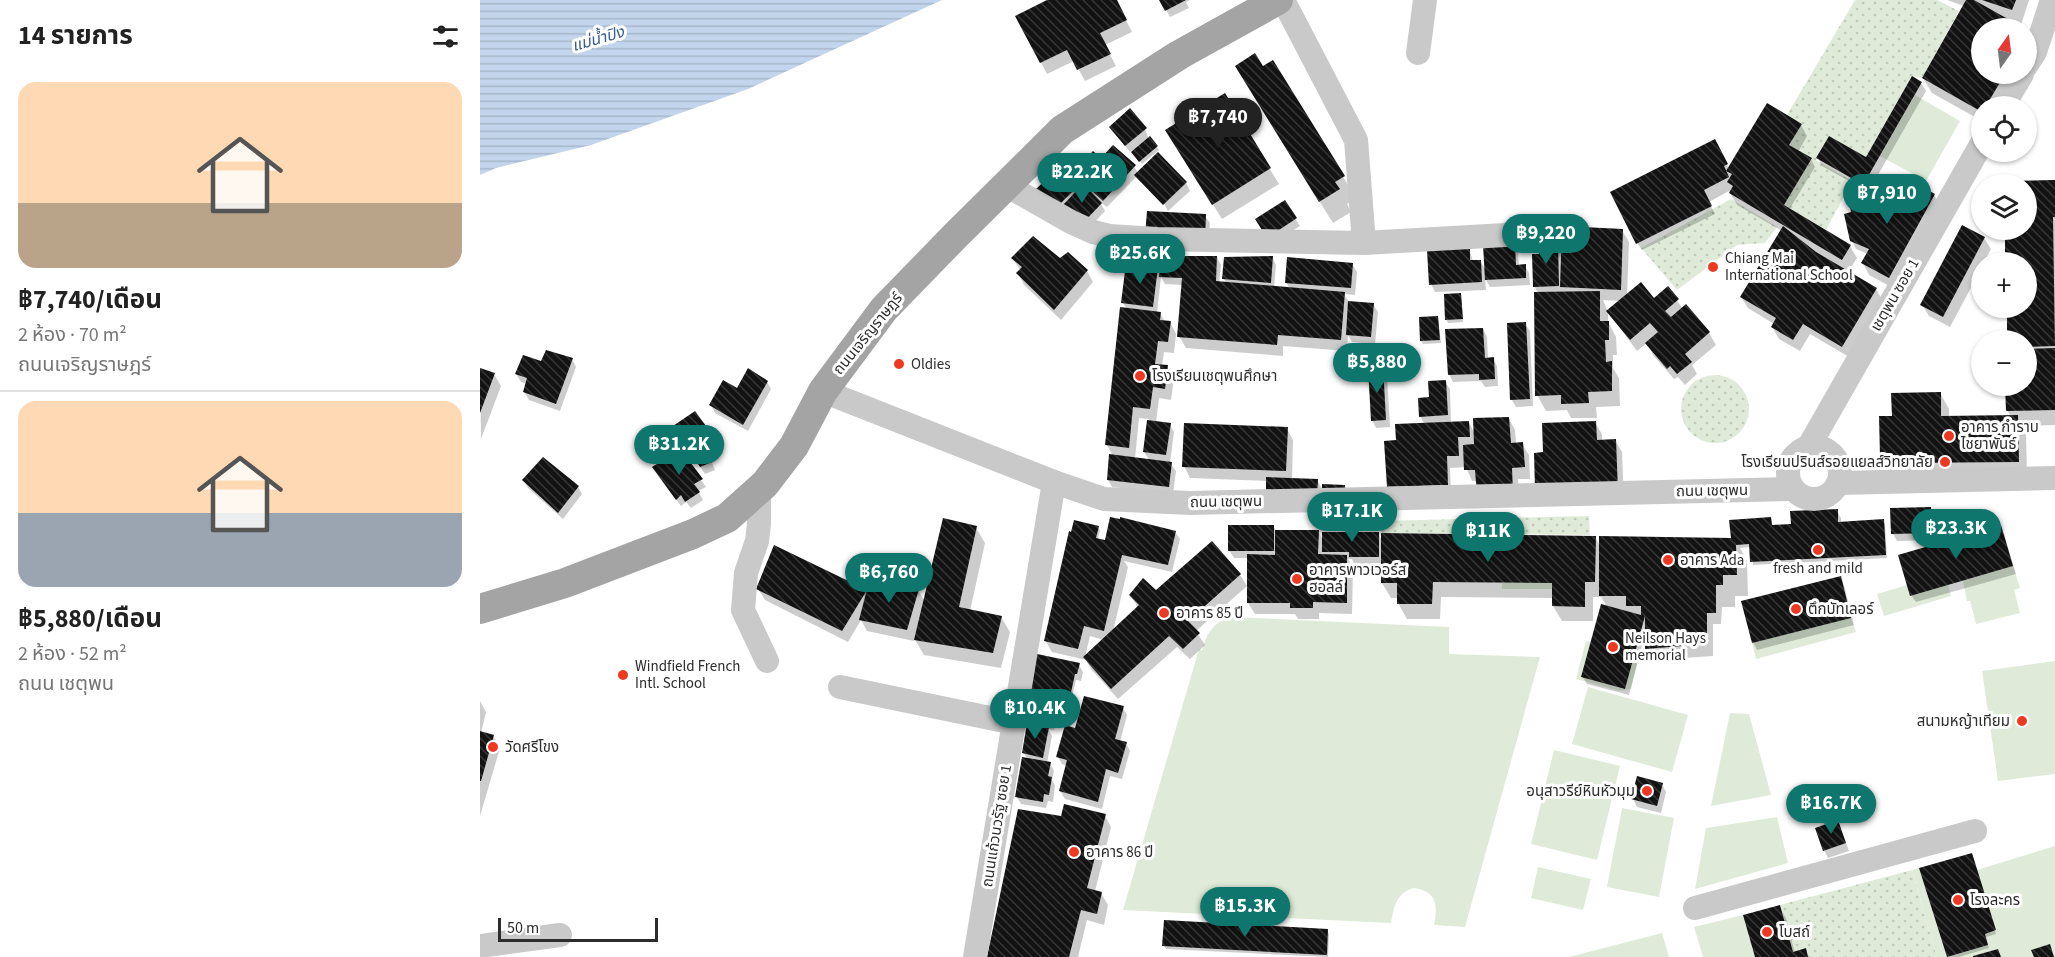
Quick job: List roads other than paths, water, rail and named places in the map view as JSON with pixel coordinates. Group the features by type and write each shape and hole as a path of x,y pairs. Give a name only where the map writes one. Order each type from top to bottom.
{"main road":[{"name":"ถนนเจริญราษฎร์","path":"480,609 565,583 693,534 727,518 759,489 794,446 823,391 884,309 1062,130 1179,55 1278,0"}],"street":[{"path":"1283,0 1356,140 1364,243"},
{"path":"1418,53 1425,0"},
{"path":"2037,46 2052,0"},
{"name":"เชตุพน ซอย 1","path":"1808,448 1971,162"},
{"path":"1006,185 1071,222 1109,236 1364,243 1523,234"},
{"name":"ถนน เชตุพน","path":"823,391 1054,482 1104,499 1190,503 1793,489"},
{"path":"1808,448 1821,448 1835,458 1840,475 1833,491 1819,499 1802,496 1793,489 1788,477 1788,468 1796,454 1808,448"},
{"path":"1838,483 2055,478"},
{"name":"ถนนแก้วนวรัฐ ซอย 1","path":"975,957 1054,482"},
{"path":"759,489 758,532 746,573 743,610 768,661"},
{"path":"840,687 1014,723"},
{"path":"1695,908 1975,831"},
{"path":"480,946 560,935"}],"water":[{"name":"แม่น้ำปิง","path":"480,0 942,0 748,89 591,145 496,168 480,175"}],"place":[{"name":"Chiang Mai International School","path":"1713,267"},
{"name":"Oldies","path":"899,364"},
{"name":"โรงเรียนเชตุพนศึกษา","path":"1140,376"},
{"name":"อาคาร กำราบ ไชยาพันธ์","path":"1949,436"},
{"name":"โรงเรียนปรินส์รอยแยลส์วิทยาลัย","path":"1945,462"},
{"name":"fresh and mild","path":"1818,550"},
{"name":"อาคาร Ada","path":"1668,560"},
{"name":"อาคารพาวเวอร์ส ฮอลล์","path":"1297,579"},
{"name":"ตึกบัทเลอร์","path":"1796,609"},
{"name":"อาคาร 85 ปี","path":"1164,613"},
{"name":"Neilson Hays memorial","path":"1613,647"},
{"name":"Windfield French Intl. School","path":"623,675"},
{"name":"สนามหญ้าเทียม","path":"2022,721"},
{"name":"วัดศรีโขง","path":"493,747"},
{"name":"อนุสาวรีย์หินหัวมุม","path":"1647,791"},
{"name":"อาคาร 86 ปี","path":"1074,852"},
{"name":"โรงละคร","path":"1958,900"},
{"name":"โบสถ์","path":"1767,932"}]}
